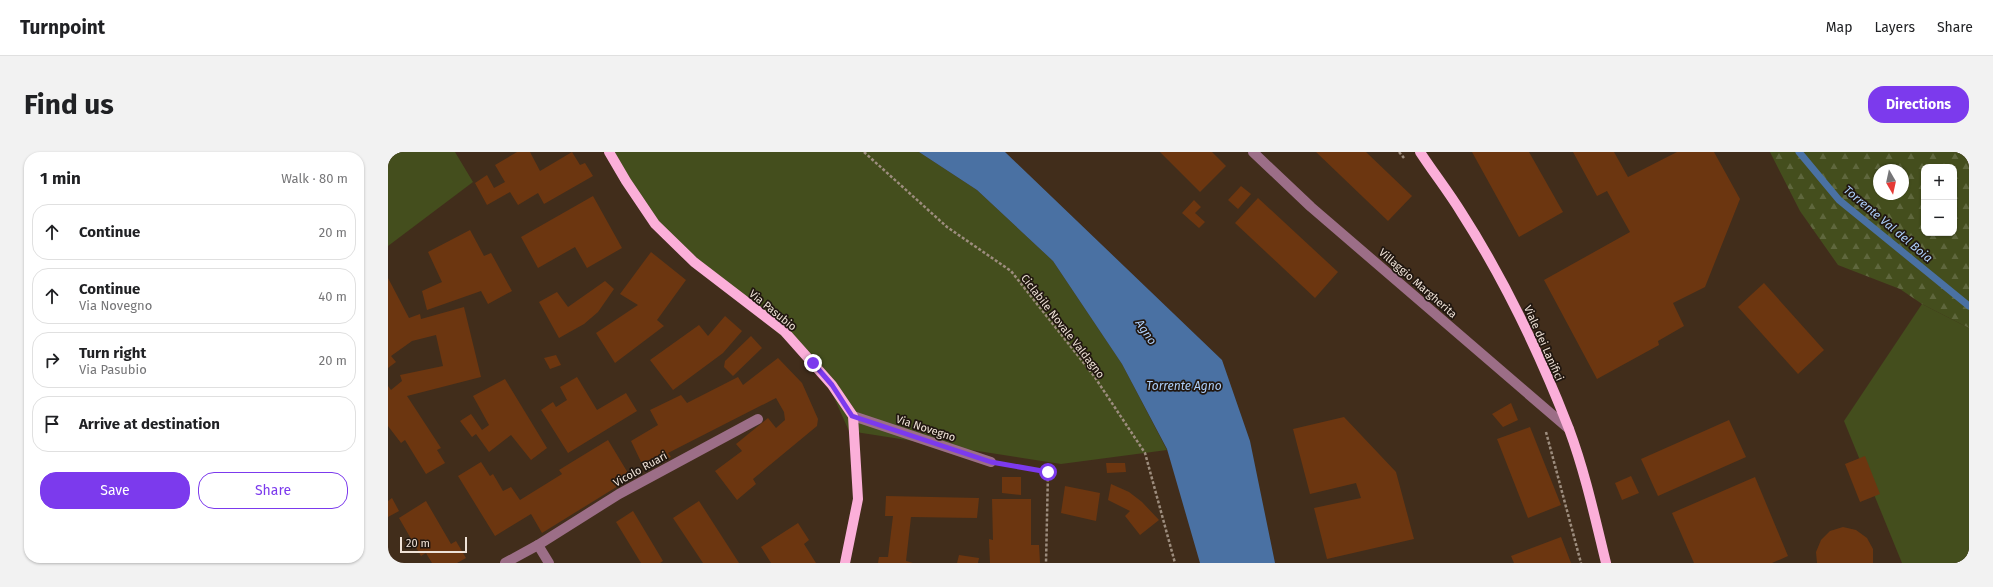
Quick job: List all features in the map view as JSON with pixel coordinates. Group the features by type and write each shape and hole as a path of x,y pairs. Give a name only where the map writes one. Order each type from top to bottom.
{"main road":[{"name":"Via Pasubio","path":"609,152 626,181 655,224 694,262 784,331 832,385 852,416 858,499 845,563"},
{"name":"Viale dei Lanifici","path":"1420,152 1461,212 1503,283 1569,430 1606,563"}],"street":[{"name":"Villaggio Margherita","path":"1253,152 1311,207 1569,430"},
{"name":"Via Novegno","path":"852,416 991,462"},
{"name":"Vicolo Ruari","path":"505,563 538,545 619,494 758,419"},
{"path":"538,545 549,563"}],"path":[{"name":"Ciclabile Novale Valdagno","path":"864,152 947,227 1011,271 1094,376 1145,453 1175,563"},
{"path":"1399,152 1409,163"},
{"path":"1538,403 1581,563"},
{"path":"991,462 1048,472 1046,563"}],"green space":[{"path":"388,152 455,152 473,182 388,246"},
{"path":"607,152 919,152 977,190 1053,261 1122,364 1167,450 1061,464 849,431 823,373 657,226"},
{"path":"1770,152 1969,152 1969,328 1922,304 1900,289 1838,265 1800,211"},
{"path":"1922,304 1969,328 1969,563 1902,563 1844,421"}],"water":[{"name":"Torrente Agno","path":"919,152 1005,152 1222,360 1250,441 1275,563 1200,563 1167,449 1122,364 1053,261 977,190"}],"building":[{"path":"517,152 530,152 540,171 572,152 580,165 585,163 593,176 544,204 538,193 518,205 510,192 487,205 475,183 487,175 494,188 505,182 495,165"},
{"path":"1160,152 1212,152 1226,166 1200,192"},
{"path":"1316,152 1366,152 1412,196 1388,221"},
{"path":"1472,152 1529,152 1563,212 1519,237"},
{"path":"1573,152 1614,152 1628,177 1677,152 1714,152 1740,199 1705,287 1673,303 1684,326 1658,341 1659,345 1597,379 1544,280 1630,232 1607,191 1597,196"},
{"path":"1241,186 1251,194 1238,209 1228,200"},
{"path":"593,196 622,248 587,268 575,247 538,268 521,237"},
{"path":"1258,198 1338,272 1315,298 1235,223"},
{"path":"1194,200 1201,207 1195,213 1205,222 1199,228 1182,213"},
{"path":"470,230 484,256 491,253 512,291 488,304 481,291 427,310 422,291 442,282 428,252"},
{"path":"651,252 686,280 657,320 664,326 615,363 596,333 638,305 620,294"},
{"path":"388,278 409,318 420,314 421,319 464,307 481,377 407,396 441,448 437,450 445,463 426,474 405,440 401,443 388,426 388,386 391,390 402,381 400,375 443,366 436,335 412,341 391,356 396,362 388,368"},
{"path":"605,281 614,289 598,312 584,324 559,338 539,302 557,292 568,307"},
{"path":"1764,283 1824,350 1798,374 1738,307"},
{"path":"725,316 742,331 723,353 673,390 650,360 699,325 708,336"},
{"path":"751,336 762,348 733,376 724,367 725,361"},
{"path":"556,355 561,365 550,369 544,358"},
{"path":"778,358 802,383 818,419 817,426 753,479 756,484 737,500 715,471 742,451 736,444 768,418 776,428 785,420 784,412 776,398 668,453 671,457 645,470 631,441 658,425 650,410 681,395 687,403 738,377 743,385"},
{"path":"577,377 597,410 626,393 637,411 568,453 541,410 553,402 556,407 567,400 560,387"},
{"path":"505,379 547,448 531,460 511,435 489,452 476,434 472,437 460,421 471,414 482,430 489,425 473,396"},
{"path":"1511,403 1518,420 1503,427 1492,414"},
{"path":"1344,417 1396,472 1414,539 1327,559 1314,508 1361,498 1356,483 1310,494 1293,429"},
{"path":"1729,420 1746,457 1658,496 1641,459"},
{"path":"1530,427 1561,505 1528,518 1497,439"},
{"path":"608,440 631,478 542,533 531,514 495,536 458,476 481,462 490,476 493,474 503,491 511,487 520,500 562,474 559,470"},
{"path":"1865,456 1880,494 1860,502 1845,464"},
{"path":"1106,463 1125,463 1126,472 1107,473"},
{"path":"1631,476 1639,493 1622,500 1615,483"},
{"path":"1002,477 1021,477 1021,495 1002,493"},
{"path":"1755,477 1788,556 1772,563 1694,563 1672,513"},
{"path":"1111,484 1129,492 1142,502 1159,520 1140,535 1125,516 1130,511 1108,500"},
{"path":"1065,486 1100,493 1096,521 1061,513"},
{"path":"886,496 979,498 977,518 911,517 906,561 913,563 878,563 879,557 888,557 893,516 885,516"},
{"path":"392,498 399,511 388,517 388,501"},
{"path":"992,499 1031,499 1031,545 1039,545 1040,563 990,563 989,539 993,540"},
{"path":"426,501 451,544 456,541 466,558 457,563 432,563 426,553 421,556 399,518"},
{"path":"699,501 739,563 703,563 673,518"},
{"path":"633,511 663,561 660,563 641,563 616,522"},
{"path":"798,523 809,540 804,544 816,563 771,563 761,547"},
{"path":"1843,527 1856,530 1867,538 1873,549 1873,563 1817,563 1816,552 1821,540 1830,531"},
{"path":"1561,537 1571,563 1514,563 1511,556"},
{"path":"388,552 394,563 388,563"},
{"path":"959,555 979,558 978,563 957,563"}],"waterway":[{"name":"Torrente Val del Boia","path":"1799,152 1839,200 1969,306"}],"route":[{"path":"813,363 832,385 852,416 991,462 1048,472"}],"water label":[{"name":"Agno","path":"1146,332"}]}
